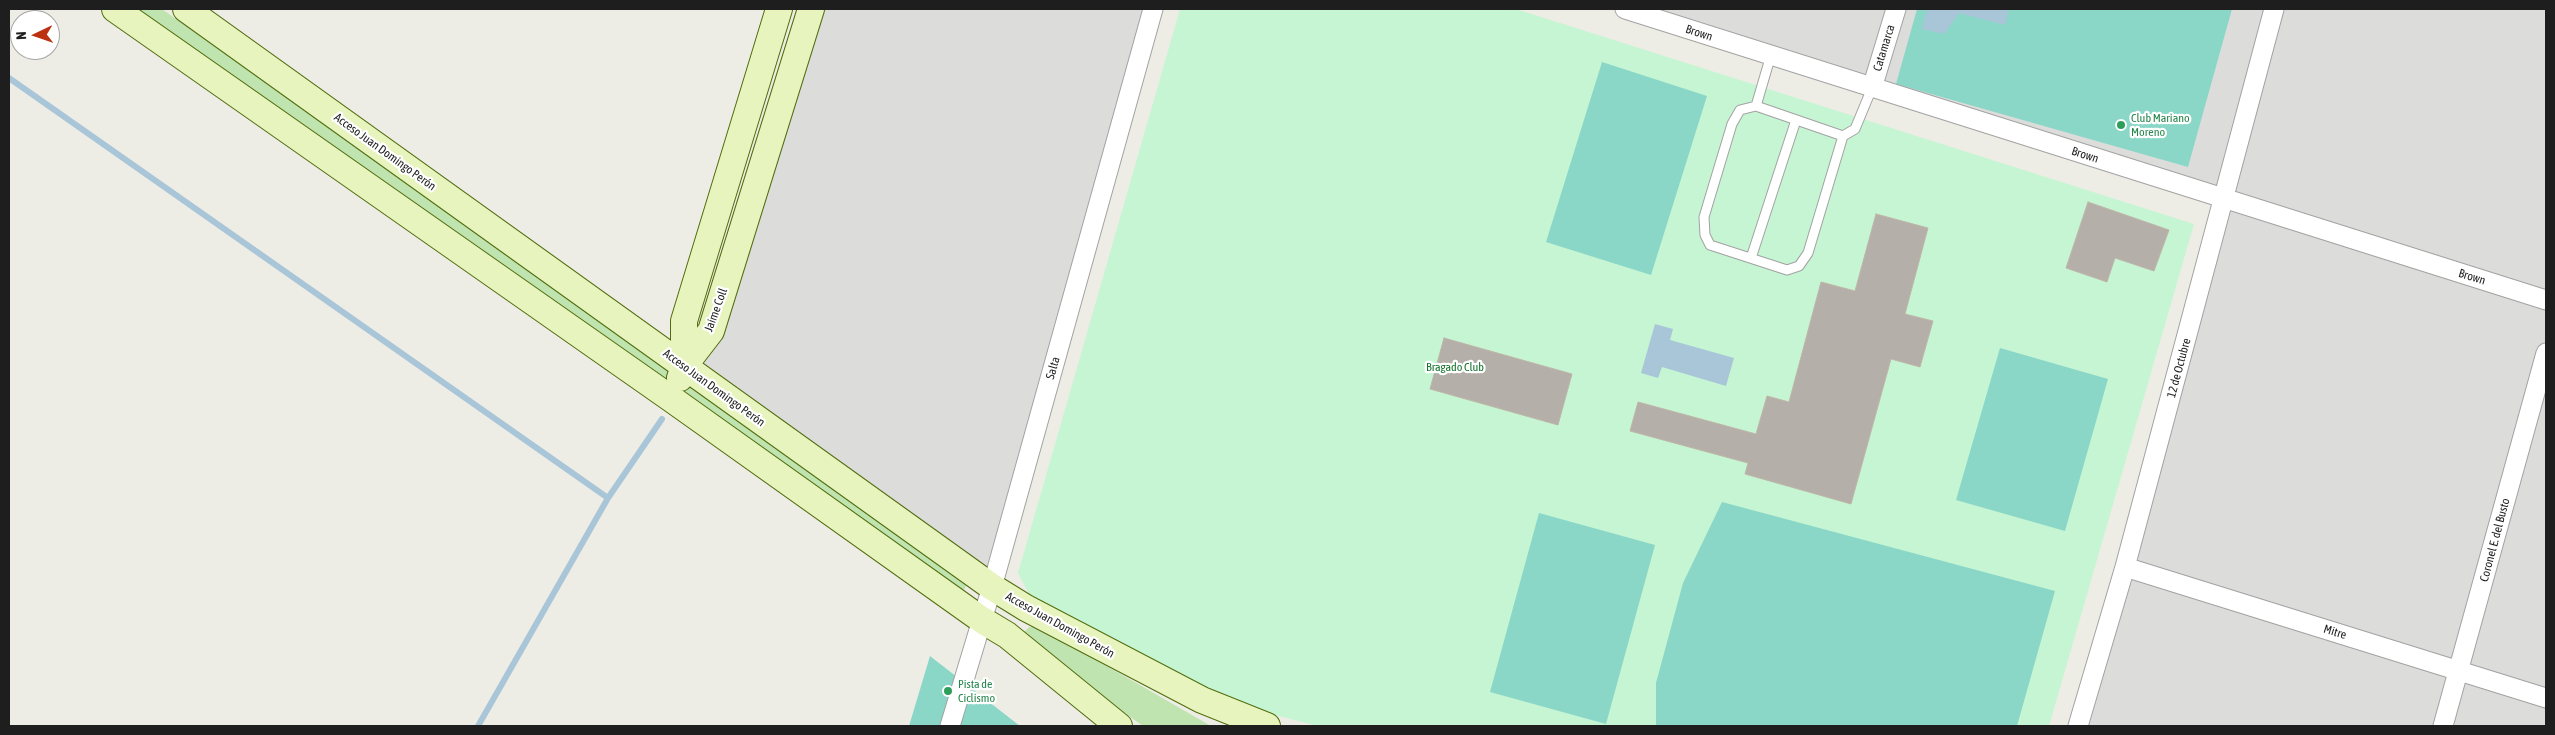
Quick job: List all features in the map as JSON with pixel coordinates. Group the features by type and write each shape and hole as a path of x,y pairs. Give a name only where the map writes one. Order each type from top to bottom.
{"main road":[{"path":"115,9 673,400 982,620 1007,635 1119,726"},
{"name":"Acceso Juan Domingo Perón","path":"186,9 992,587 1026,608 1202,700 1266,726"},
{"name":"Jaime Coll","path":"684,366 684,321 779,9"},
{"name":"Jaime Coll","path":"684,366 711,331 811,9"},
{"path":"673,400 684,366"}],"street":[{"name":"Salta","path":"950,726 992,587 1153,9"},
{"name":"Brown","path":"1625,9 2546,300"},
{"name":"Catamarca","path":"1872,88 1896,9"},
{"name":"12 de Octubre","path":"2078,726 2125,567 2225,199 2274,9"},
{"name":"Coronel E. del Busto","path":"2444,726 2546,353"},
{"name":"Mitre","path":"2125,567 2546,698"}],"lane":[{"path":"1756,106 1771,55"},
{"path":"1843,136 1756,106 1740,110 1732,124 1704,217 1705,235 1710,245 1787,270 1799,266 1808,253 1843,136 1855,129 1872,88"},
{"path":"1751,258 1796,120"}],"shaded area":[{"path":"811,9 1153,9 992,587 684,366 711,331"},
{"path":"1625,9 2546,9 2546,726 2078,726 2225,199"},
{"name":"Club Mariano Moreno","path":"1917,9 2232,9 2188,167 1896,84"},
{"path":"1927,9 2009,9 2005,25 1959,13 1944,34 1922,29"},
{"path":"1602,62 1707,96 1651,275 1546,242"},
{"path":"1655,324 1673,329 1670,340 1734,358 1726,386 1662,367 1658,378 1641,373"},
{"path":"2000,348 2108,379 2065,531 1956,500"},
{"path":"1722,502 2055,591 2017,726 1656,726 1656,683 1683,583"},
{"path":"1539,513 1655,545 1606,724 1490,692"},
{"name":"Pista de Ciclismo","path":"930,656 1020,726 909,726"}],"green space":[{"path":"138,9 162,9 968,582 962,594"},
{"name":"Bragado Club","path":"1180,9 1516,9 2194,224 2049,726 1318,726 1243,707 1032,600 1018,573"},
{"path":"1029,627 1039,627 1211,726 1143,726 1026,642 1024,632"}],"building":[{"path":"2088,202 2169,230 2154,271 2115,258 2107,282 2066,268"},
{"path":"1876,214 1928,228 1905,314 1933,321 1920,367 1891,359 1851,504 1745,474 1748,463 1630,431 1638,402 1756,434 1767,396 1789,402 1821,282 1855,291"},
{"path":"1444,338 1572,374 1558,425 1430,389"}],"waterway":[{"path":"9,78 608,498"},
{"path":"478,726 608,498 662,419"}],"place":[{"name":"Club Mariano Moreno","path":"2121,125"},
{"name":"Pista de Ciclismo","path":"948,691"}]}
